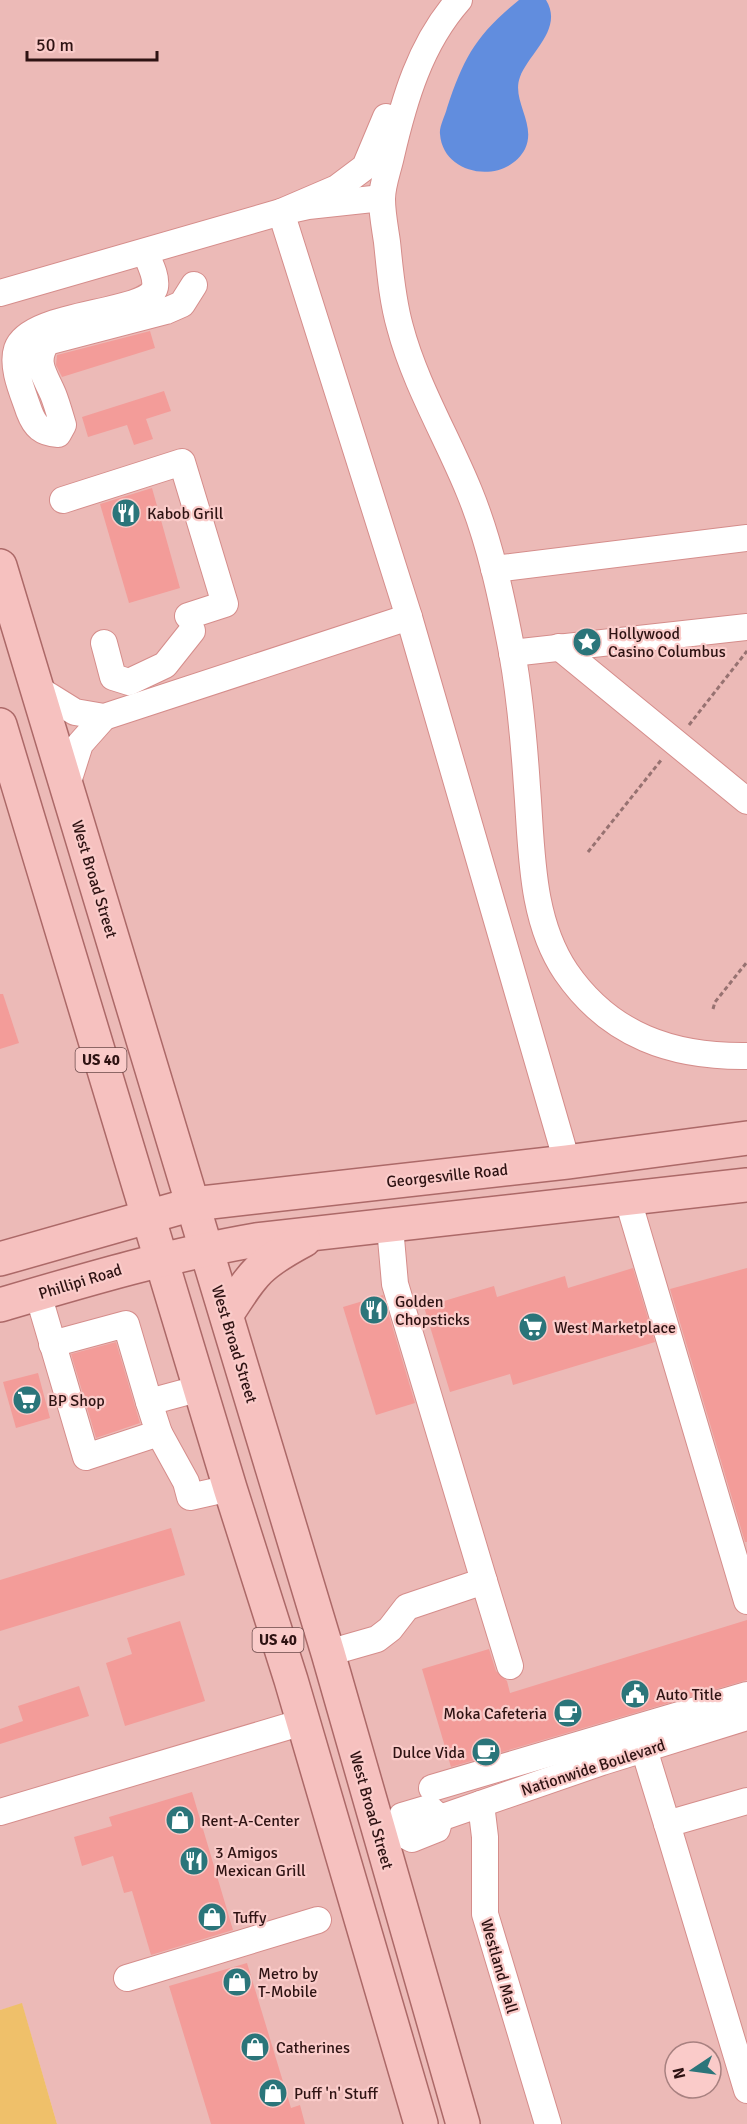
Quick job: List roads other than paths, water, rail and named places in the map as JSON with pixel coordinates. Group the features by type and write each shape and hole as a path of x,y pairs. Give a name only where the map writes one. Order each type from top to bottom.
{"main road":[{"name":"West Broad Street","path":"0,566 10,636 38,689 328,1653 388,1834 431,2018 463,2124"},
{"name":"US 40","path":"0,725 230,1488 342,1850 421,2124"},
{"name":"Georgesville Road","path":"148,1216 193,1204 567,1162 747,1138"},
{"path":"161,1259 206,1248 316,1234 747,1185"},
{"path":"0,1260 148,1216"},
{"path":"227,1314 254,1272 271,1258 316,1234"},
{"name":"Phillipi Road","path":"0,1305 161,1259"},
{"path":"244,1530 272,1572 321,1738 344,1781 357,1820 388,1834"},
{"path":"342,1850 350,1849 359,1856 376,1914 405,1979 431,2018"}],"lane":[{"path":"459,0 447,13 405,94 382,198 392,294 400,329 471,494 494,569 512,653 525,755 538,899 546,934 565,970 580,989 609,1017 648,1041 669,1049 707,1057 747,1056"},
{"path":"281,212 336,188 364,167 377,141 393,94 418,66"},
{"path":"0,293 281,212 308,206 382,198"},
{"path":"281,212 409,616 567,1162"},
{"path":"145,252 154,280 154,287 146,297 138,302 102,309 30,332 20,342 15,360 16,368 30,414 36,426 44,433 58,434 63,425 54,397 40,368 40,352 47,342 166,311 182,304 194,285"},
{"path":"63,500 182,462 225,604 190,624 165,665 129,682 113,677 104,643"},
{"path":"494,569 747,538"},
{"path":"38,689 75,712 104,717 409,616"},
{"path":"512,653 747,627"},
{"path":"559,647 747,801"},
{"path":"67,785 80,744 104,717"},
{"path":"628,1200 747,1601"},
{"path":"390,1227 395,1284 510,1666"},
{"path":"38,1294 86,1457 159,1433"},
{"path":"52,1344 126,1324 159,1433 186,1482 190,1497 230,1488"},
{"path":"149,1402 201,1388"},
{"path":"328,1653 376,1639 390,1629 407,1607 484,1581"},
{"path":"432,1788 747,1695"},
{"name":"Nationwide Boulevard","path":"388,1834 402,1816 408,1814 429,1808 440,1818 747,1717"},
{"path":"0,1812 303,1722"},
{"path":"644,1749 747,2090"},
{"path":"667,1824 747,1801"},
{"name":"Westland Mall","path":"481,1804 485,1837 485,1914 548,2124"},
{"path":"127,1978 318,1920"}],"water":[{"path":"519,0 546,0 551,21 543,40 524,68 518,86 528,130 528,140 525,149 516,160 504,168 476,171 452,160 444,148 440,128 459,75 473,48 492,24"}],"place":[{"name":"Kabob Grill","path":"126,513"},
{"name":"Hollywood Casino Columbus","path":"587,642"},
{"name":"Golden Chopsticks","path":"374,1310"},
{"name":"West Marketplace","path":"533,1327"},
{"name":"BP Shop","path":"27,1400"},
{"name":"Auto Title","path":"635,1694"},
{"name":"Moka Cafeteria","path":"568,1713"},
{"name":"Dulce Vida","path":"486,1752"},
{"name":"Rent-A-Center","path":"180,1820"},
{"name":"3 Amigos Mexican Grill","path":"194,1861"},
{"name":"Tuffy","path":"212,1917"},
{"name":"Metro by T-Mobile","path":"237,1982"},
{"name":"Catherines","path":"255,2047"},
{"name":"Puff 'n' Stuff","path":"273,2093"}]}
